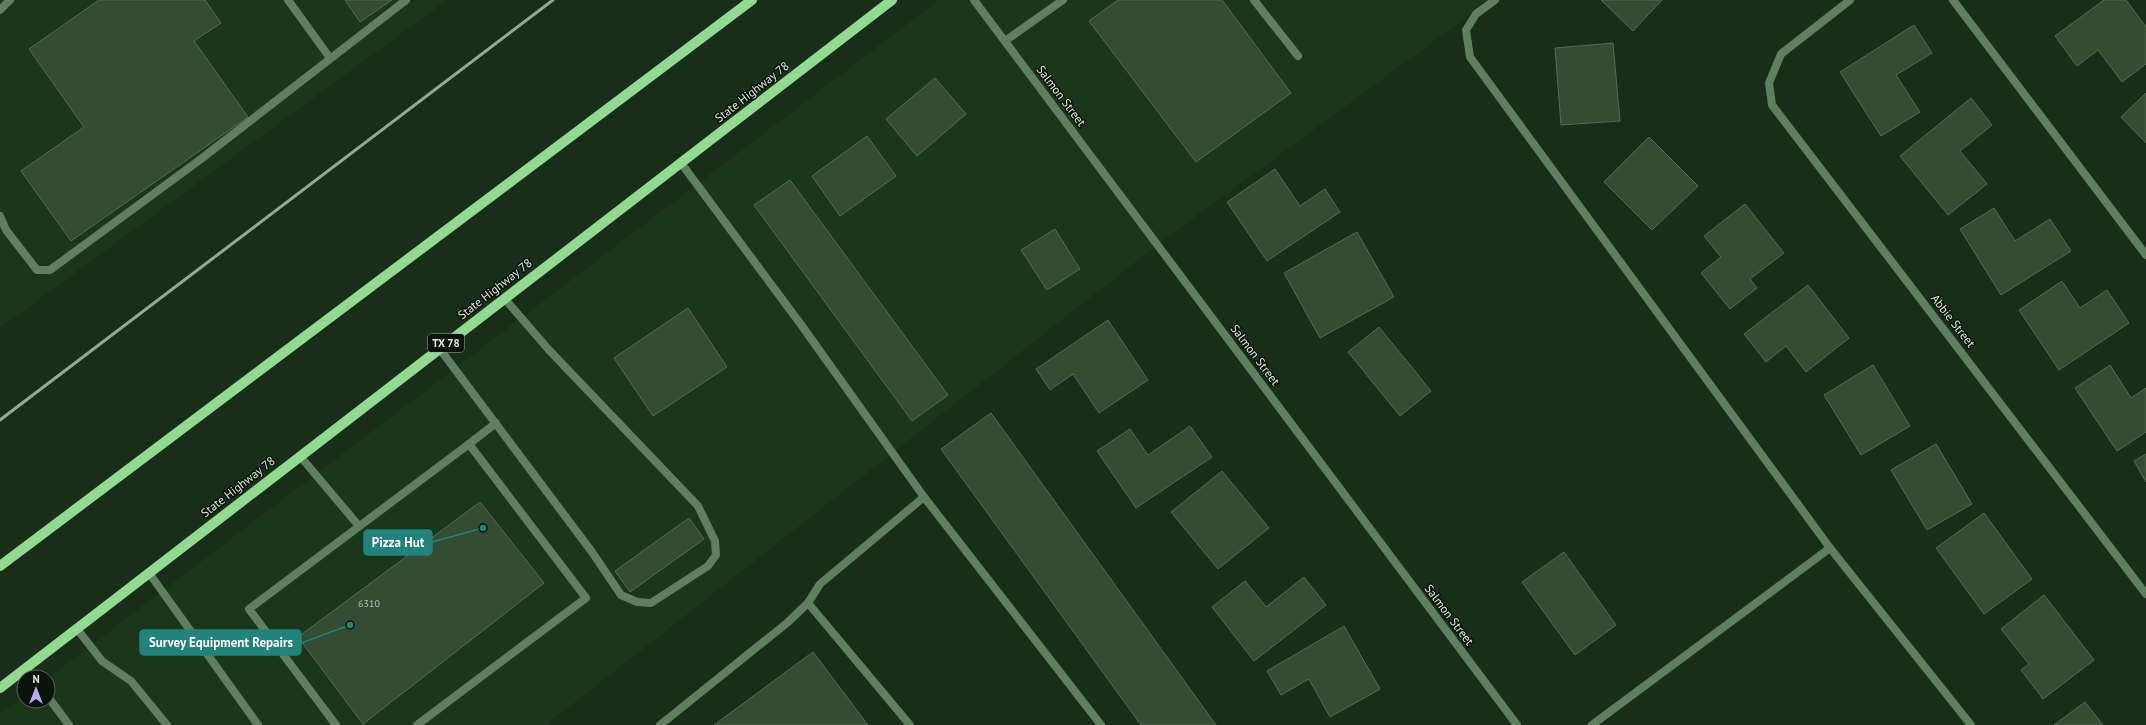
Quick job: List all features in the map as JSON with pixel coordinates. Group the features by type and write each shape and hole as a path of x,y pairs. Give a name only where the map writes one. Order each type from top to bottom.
{"main road":[{"path":"0,566 752,0"},
{"name":"State Highway 78","path":"0,688 892,0"}],"street":[{"path":"0,10 10,0"},
{"path":"288,0 330,58"},
{"path":"0,216 6,230 37,270 50,270 201,159 406,0"},
{"name":"Salmon Street","path":"974,0 1517,725"},
{"path":"1005,41 1063,0"},
{"path":"1254,0 1298,56"},
{"path":"1495,0 1476,14 1466,30 1470,57 1830,548 1971,725"},
{"name":"Abbie Street","path":"1850,0 1781,54 1769,84 1772,105 2146,594"},
{"path":"1953,0 2146,255"},
{"path":"681,163 802,326 924,497 1101,725"},
{"path":"439,348 592,552 621,596 637,602 651,603 708,566 716,555 715,541 698,506 549,350 504,298"},
{"path":"336,725 249,609 496,423"},
{"path":"417,725 586,598 469,444"},
{"path":"300,456 358,526"},
{"path":"660,725 787,623 808,604 820,584 924,497"},
{"path":"1592,725 1830,548"},
{"path":"149,573 258,725"},
{"path":"808,604 910,725"},
{"path":"77,629 102,661 131,681 167,725"},
{"path":"56,708 69,725"}],"shaded area":[{"path":"0,0 447,0 0,328"},
{"path":"939,0 1490,0 1157,245 546,725 0,725 0,714 16,702 16,709 56,709 56,672"}],"building":[{"path":"99,0 205,0 221,23 194,41 248,117 71,241 21,171 84,127 29,49"},
{"path":"345,0 392,0 360,22"},
{"path":"1118,0 1222,0 1291,93 1196,162 1089,21"},
{"path":"1601,0 1662,0 1633,31"},
{"path":"2104,0 2126,0 2146,27 2146,64 2122,82 2098,50 2077,66 2055,36"},
{"path":"1914,25 1932,53 1896,75 1920,112 1881,136 1840,72"},
{"path":"1613,43 1620,121 1561,125 1555,48"},
{"path":"935,78 966,114 917,156 886,119"},
{"path":"2146,93 2146,143 2121,117"},
{"path":"1971,98 1992,125 1960,151 1987,184 1948,215 1900,156"},
{"path":"867,136 896,176 840,216 812,176"},
{"path":"1649,137 1698,186 1652,230 1604,182"},
{"path":"1275,169 1300,206 1325,189 1340,212 1267,261 1227,202"},
{"path":"790,180 948,395 912,421 754,205"},
{"path":"1745,204 1784,253 1750,279 1757,288 1730,309 1701,273 1721,257 1704,236"},
{"path":"1994,208 2015,241 2050,219 2071,251 2001,295 1960,229"},
{"path":"1055,229 1080,269 1047,290 1021,250"},
{"path":"1357,232 1394,297 1320,338 1284,273"},
{"path":"2062,281 2080,308 2107,290 2129,323 2059,370 2019,310"},
{"path":"1808,285 1849,338 1806,372 1786,346 1766,362 1744,334"},
{"path":"688,308 727,367 653,416 614,358"},
{"path":"1108,320 1148,380 1099,413 1073,374 1050,390 1036,369"},
{"path":"1379,327 1431,391 1400,416 1348,352"},
{"path":"1873,365 1910,426 1861,455 1824,395"},
{"path":"2110,365 2131,398 2146,388 2146,432 2117,451 2075,388"},
{"path":"991,413 1216,725 1141,725 941,449"},
{"path":"1190,426 1212,457 1136,508 1097,451 1130,429 1148,455"},
{"path":"1936,444 1972,504 1927,530 1891,470"},
{"path":"2146,454 2146,482 2134,461"},
{"path":"1222,471 1269,528 1218,569 1171,512"},
{"path":"480,502 544,583 363,724 298,637"},
{"path":"1984,513 2032,579 1984,614 1936,548"},
{"path":"689,518 704,539 630,592 615,571"},
{"path":"1564,552 1616,625 1575,655 1522,582"},
{"path":"1304,577 1326,605 1254,661 1212,607 1245,581 1266,607"},
{"path":"2044,595 2094,660 2043,699 2021,670 2029,664 2001,629"},
{"path":"1344,626 1380,689 1330,717 1309,679 1281,695 1267,671"},
{"path":"813,652 868,725 714,725"},
{"path":"2085,702 2103,725 2054,725"}],"railway":[{"path":"0,420 553,0"}],"place":[{"name":"Pizza Hut","path":"483,528"},
{"name":"Survey Equipment Repairs","path":"350,625"}]}
